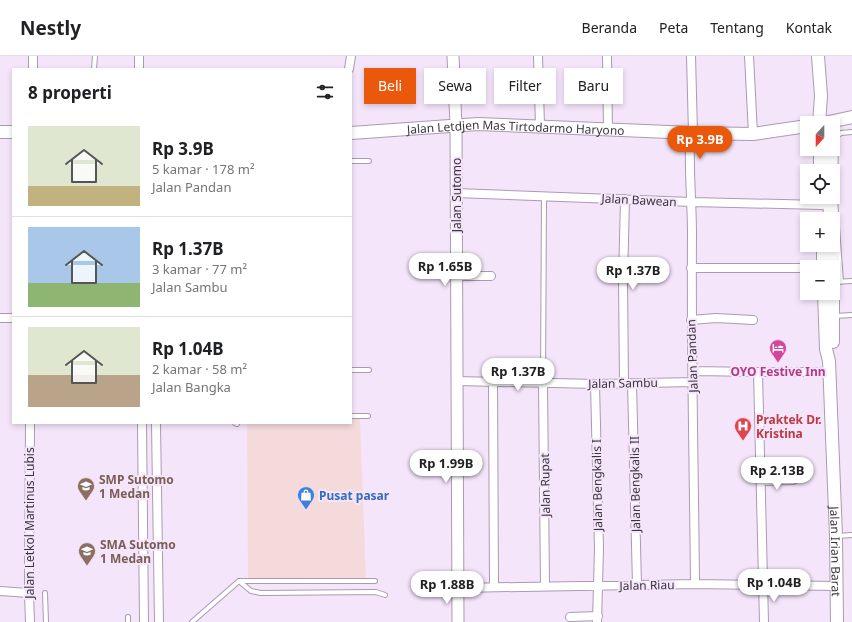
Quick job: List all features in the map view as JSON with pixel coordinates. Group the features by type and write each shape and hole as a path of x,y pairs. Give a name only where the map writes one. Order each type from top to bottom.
{"main road":[{"name":"Jalan Sutomo","path":"454,56 456,126 458,622"},
{"path":"818,56 824,116"},
{"path":"840,120 852,117"},
{"name":"Jalan Letdjen Mas Tirtodarmo Haryono","path":"352,134 478,124 687,133 753,134 800,127"},
{"path":"0,132 12,132"},
{"name":"Jalan Irian Barat","path":"824,300 826,349 829,366 836,536 837,622"},
{"name":"Jalan Irian Barat","path":"829,366 833,348 833,300"}],"street":[{"path":"33,56 33,68"},
{"path":"139,56 139,68"},
{"path":"349,68 351,56"},
{"path":"538,56 540,126"},
{"path":"607,56 608,130"},
{"path":"687,133 692,56"},
{"path":"749,56 753,134"},
{"name":"Jalan Pandan","path":"687,133 690,140 692,202 690,320 693,371 695,584"},
{"name":"Jalan Bawean","path":"456,193 544,195 692,202 800,200"},
{"name":"Jalan Bengkalis II","path":"625,199 623,281 637,585"},
{"path":"691,268 800,268"},
{"path":"457,276 491,276"},
{"path":"0,318 12,318"},
{"path":"690,320 716,318 753,320"},
{"path":"693,371 758,372 829,366"},
{"path":"758,372 764,622"},
{"name":"Jalan Sambu","path":"457,381 595,384 693,382"},
{"path":"493,381 494,587"},
{"name":"Jalan Rupat","path":"543,383 545,586"},
{"name":"Jalan Bengkalis I","path":"595,384 599,549 597,619"},
{"name":"Jalan Letkol Martinus Lubis","path":"30,424 28,593 30,622"},
{"path":"142,424 144,622"},
{"path":"156,424 159,622"},
{"path":"761,481 793,480"},
{"path":"142,513 157,513"},
{"name":"Jalan Riau","path":"458,588 695,584 836,586"},
{"path":"0,591 28,593"},
{"path":"570,617 597,619"}],"lane":[{"path":"94,68 95,56"},
{"path":"832,164 836,137 841,133 852,132"},
{"path":"352,161 369,160"},
{"path":"543,383 544,195"},
{"path":"827,204 841,282 852,281"},
{"path":"833,317 852,316"},
{"path":"352,370 369,370"},
{"path":"352,416 368,416"},
{"path":"836,536 852,535"},
{"path":"192,622 239,581 374,581"},
{"path":"239,581 251,591 260,593 376,592 385,595"},
{"path":"45,592 46,622"}],"shaded area":[{"path":"352,417 360,417 366,579 248,579 247,424 352,424"}],"place":[{"name":"OYO Festive Inn","path":"778,363"},
{"name":"Praktek Dr. Kristina","path":"743,441"},
{"name":"SMP Sutomo 1 Medan","path":"86,501"},
{"name":"Pusat pasar","path":"306,510"},
{"name":"SMA Sutomo 1 Medan","path":"87,566"}]}
